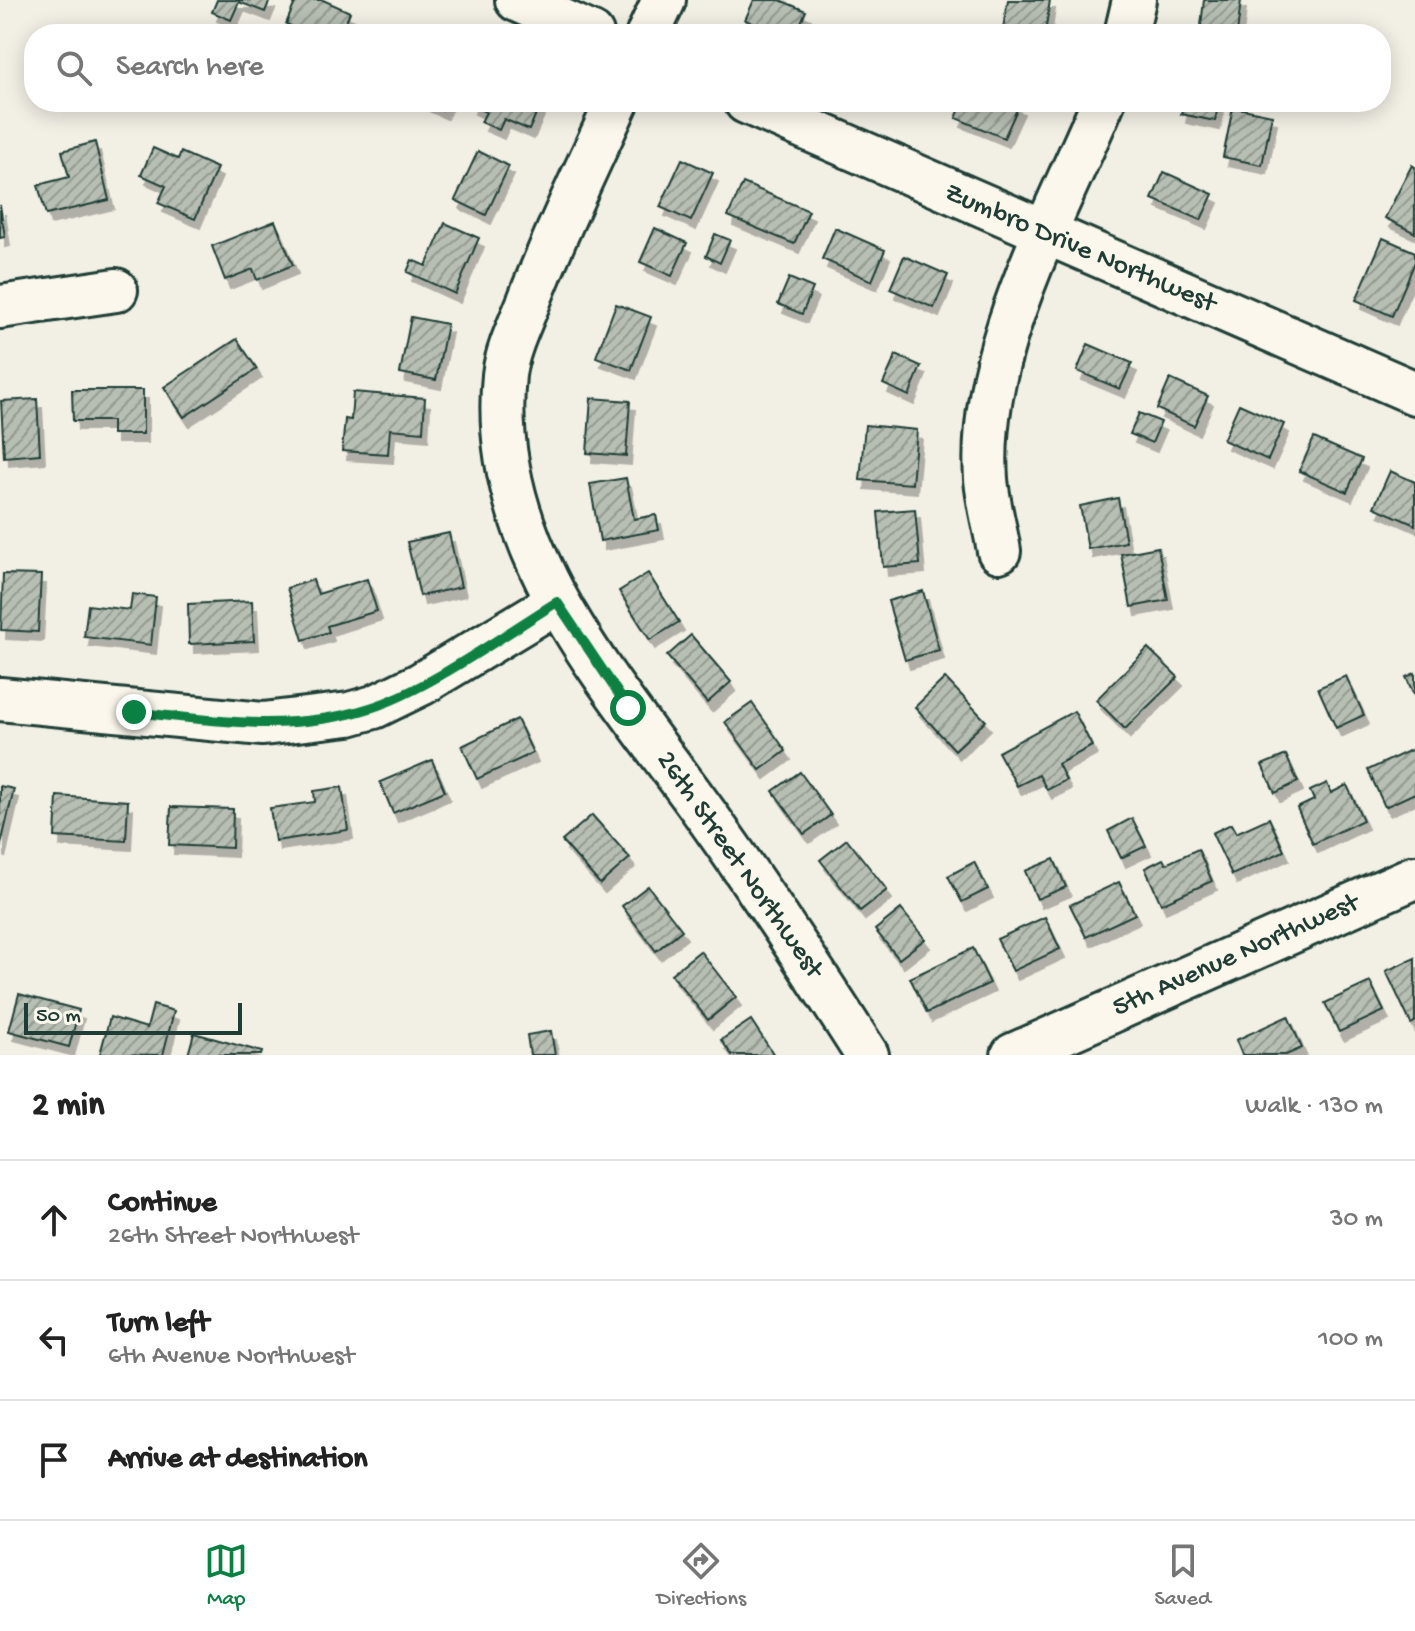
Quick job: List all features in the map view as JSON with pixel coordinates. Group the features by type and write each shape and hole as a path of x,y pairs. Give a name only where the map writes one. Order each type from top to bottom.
{"street":[{"path":"517,0 570,24"},
{"path":"653,24 664,0"},
{"path":"1128,24 1134,0"},
{"name":"26th Street Northwest","path":"612,112 542,267 504,373 503,421 510,481 529,541 557,602 763,895 867,1055"},
{"name":"Zumbro Drive Northwest","path":"769,112 1415,393"},
{"path":"999,551 986,479 995,375 1009,323 1099,112"},
{"path":"0,307 116,290"},
{"path":"0,699 263,724 349,714 374,707 421,684 557,602"},
{"name":"5th Avenue Northwest","path":"1013,1055 1415,877"}],"building":[{"path":"217,0 270,0 265,12 239,2 231,20 212,12"},
{"path":"296,0 323,0 350,12 345,24 286,24"},
{"path":"754,0 780,0 806,11 800,24 754,24 745,20"},
{"path":"1008,0 1050,0 1046,24 1004,24"},
{"path":"1204,0 1241,0 1238,24 1201,24"},
{"path":"486,112 537,112 529,130 504,119 499,130 481,122"},
{"path":"959,112 1016,112 1004,138 956,118"},
{"path":"1182,112 1217,112 1215,121"},
{"path":"1232,112 1272,115 1262,165 1223,157"},
{"path":"95,142 109,200 46,215 38,185 69,177 62,151"},
{"path":"153,148 178,159 181,152 217,168 195,219 158,203 166,186 141,175"},
{"path":"478,151 509,166 486,215 455,200"},
{"path":"682,159 713,173 691,221 660,207"},
{"path":"1412,165 1415,167 1415,233 1385,218"},
{"path":"1164,172 1213,194 1201,220 1152,199"},
{"path":"743,183 809,211 794,244 728,216"},
{"path":"0,205 5,237 0,238"},
{"path":"275,221 293,265 257,280 253,269 225,280 212,246"},
{"path":"445,223 479,238 455,294 407,272 412,260 426,266"},
{"path":"655,228 687,243 672,276 640,262"},
{"path":"835,228 885,250 872,281 822,259"},
{"path":"715,234 730,240 720,263 706,256"},
{"path":"1383,238 1415,252 1415,262 1392,316 1356,300"},
{"path":"904,256 948,275 934,308 890,289"},
{"path":"789,278 813,288 802,314 778,304"},
{"path":"616,304 651,317 631,370 596,357"},
{"path":"411,317 447,324 436,380 400,373"},
{"path":"237,339 257,369 184,417 164,387"},
{"path":"1088,344 1132,363 1120,389 1077,371"},
{"path":"896,355 921,366 909,396 883,384"},
{"path":"1170,379 1208,396 1194,426 1157,409"},
{"path":"72,390 143,390 143,434 112,434 112,421 73,421"},
{"path":"353,392 425,398 423,432 390,429 388,454 342,451 345,419 351,420"},
{"path":"591,398 630,401 626,456 587,453"},
{"path":"37,399 40,454 4,457 1,401"},
{"path":"1239,404 1284,424 1268,460 1223,440"},
{"path":"1139,413 1161,422 1152,443 1130,434"},
{"path":"865,425 917,430 912,484 860,480"},
{"path":"1314,438 1362,459 1347,492 1299,471"},
{"path":"1390,471 1415,482 1415,525 1374,507"},
{"path":"626,478 634,519 656,515 659,530 600,541 590,484"},
{"path":"1118,498 1126,542 1088,549 1080,506"},
{"path":"915,509 920,564 883,567 878,512"},
{"path":"449,533 461,587 420,596 407,542"},
{"path":"1158,547 1168,600 1131,607 1121,554"},
{"path":"648,573 679,622 650,640 619,591"},
{"path":"3,574 41,575 38,632 1,630"},
{"path":"367,579 377,611 327,626 329,632 303,640 287,588 313,580 318,594"},
{"path":"923,591 939,650 905,660 888,601"},
{"path":"132,594 156,597 151,645 84,637 88,605 130,610"},
{"path":"252,601 254,641 189,644 188,604"},
{"path":"691,635 731,682 707,703 667,656"},
{"path":"1148,648 1178,677 1125,729 1096,700"},
{"path":"1415,673 1415,697 1406,677"},
{"path":"1346,676 1364,715 1336,728 1318,688"},
{"path":"945,678 986,721 955,750 915,707"},
{"path":"752,703 786,751 760,770 725,722"},
{"path":"1074,711 1092,746 1058,764 1066,780 1047,790 1039,775 1017,786 998,752"},
{"path":"517,719 533,753 477,779 462,746"},
{"path":"1415,748 1415,793 1385,807 1368,770"},
{"path":"1286,755 1298,782 1275,793 1262,765"},
{"path":"432,760 445,791 393,813 380,782"},
{"path":"800,772 831,815 804,834 773,791"},
{"path":"1327,783 1331,793 1347,785 1363,820 1313,844 1297,808 1314,800 1310,791"},
{"path":"0,786 14,789 0,849"},
{"path":"342,787 348,830 275,841 270,808 315,802 314,791"},
{"path":"57,796 128,801 126,841 55,837"},
{"path":"171,807 233,809 232,848 169,845"},
{"path":"592,815 630,858 600,884 562,841"},
{"path":"1132,818 1146,846 1121,858 1108,831"},
{"path":"1269,818 1284,851 1232,875 1212,833 1231,824 1236,833"},
{"path":"847,839 887,890 860,911 820,860"},
{"path":"1198,849 1212,881 1161,904 1145,868 1163,859 1166,864"},
{"path":"1054,859 1066,887 1037,899 1025,871"},
{"path":"974,862 988,889 962,902 948,876"},
{"path":"1119,882 1135,914 1086,937 1070,905"},
{"path":"648,886 682,930 656,951 622,906"},
{"path":"901,909 925,939 899,959 875,930"},
{"path":"1045,917 1060,949 1013,971 997,939"},
{"path":"973,948 990,983 927,1013 910,978"},
{"path":"700,951 736,997 708,1020 671,974"},
{"path":"1415,958 1415,1022 1411,1024 1386,971"},
{"path":"1370,982 1384,1011 1339,1032 1325,1003"},
{"path":"19,994 79,1010 69,1047 9,1031"},
{"path":"153,1005 174,1011 163,1055 100,1054 110,1017 147,1028"},
{"path":"1288,1016 1302,1048 1286,1055 1242,1055 1236,1040"},
{"path":"751,1020 774,1055 732,1055 721,1040"},
{"path":"551,1031 555,1055 530,1055 527,1035"},
{"path":"194,1033 262,1052 261,1055 188,1055"}],"route":[{"path":"134,712 263,724 296,723 349,714 374,707 421,684 557,602 628,708"}]}
